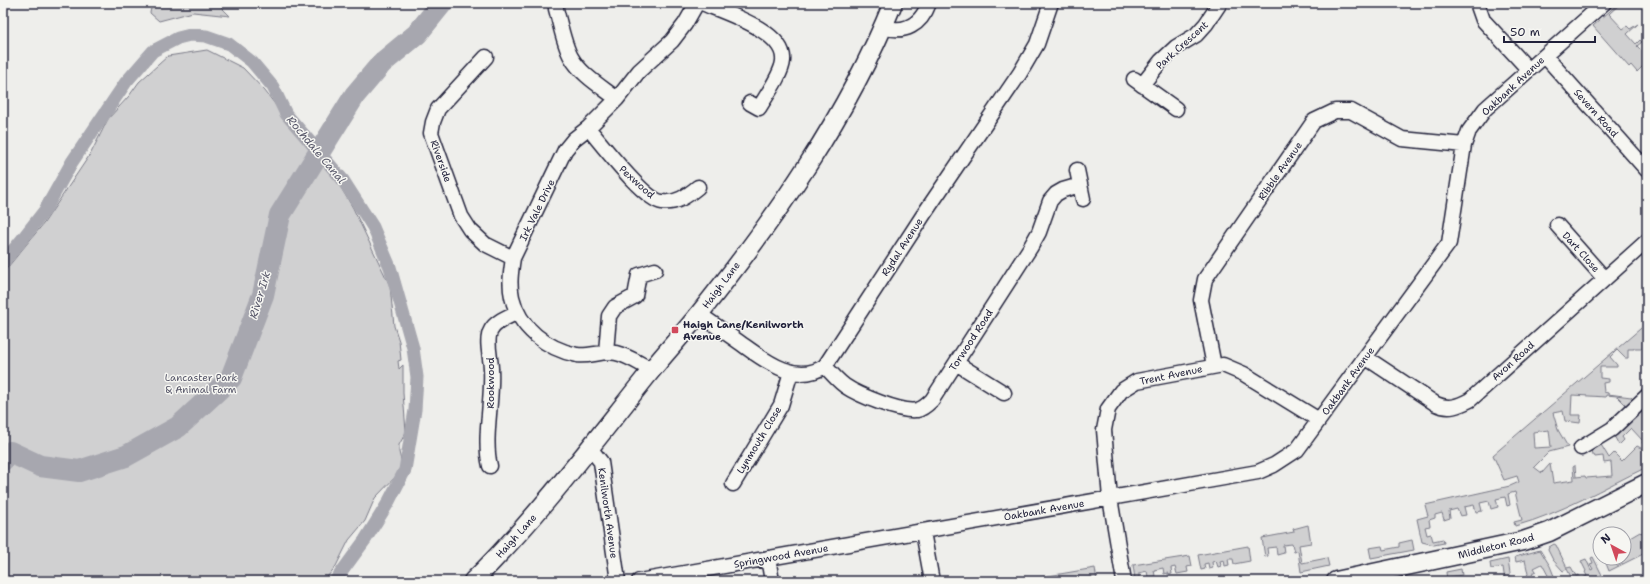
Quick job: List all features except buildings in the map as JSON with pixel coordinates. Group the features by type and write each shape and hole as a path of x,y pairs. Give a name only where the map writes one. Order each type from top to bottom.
{"main road":[{"name":"Haigh Lane","path":"473,581 530,522 699,314 760,234 827,136 852,89 887,16"},
{"name":"Middleton Road","path":"1336,581 1523,541 1554,529 1647,483"}],"street":[{"path":"556,3 556,9 571,56 578,66 591,79 617,99"},
{"name":"Irk Vale Drive","path":"652,370 625,355 606,352 578,355 553,347 527,328 516,313 511,296 510,283 514,258 565,150 574,139 588,128 617,99 639,71 672,40 685,24 697,3"},
{"path":"702,3 754,26 771,36 780,47 783,61 779,73 759,108 750,103"},
{"path":"887,16 894,31 903,30 911,27 920,18 929,3"},
{"name":"Rydal Avenue","path":"825,366 924,214 1020,73 1037,44 1051,3"},
{"name":"Park Crescent","path":"1176,109 1138,82 1176,47 1196,35 1206,24 1220,3"},
{"path":"1477,3 1483,20 1529,70"},
{"name":"Oakbank Avenue","path":"924,532 1258,472 1274,465 1297,450 1448,243 1464,145 1469,130 1485,110 1604,3"},
{"name":"Severn Road","path":"1545,56 1647,170"},
{"name":"Riverside","path":"486,57 438,110 433,122 431,133 461,216 470,230 485,244 514,258"},
{"name":"Ribble Avenue","path":"1214,366 1201,300 1205,279 1314,121 1335,111 1351,110 1402,139 1464,145"},
{"name":"Pexwood","path":"588,128 622,170 651,196 660,202 672,202 685,197 698,187"},
{"name":"Torwood Road","path":"825,366 836,379 854,391 901,409 918,410 924,407 932,400 1030,248 1039,232 1050,201 1056,194 1063,190 1082,192 1077,170"},
{"name":"Dart Close","path":"1557,226 1605,279"},
{"name":"Avon Road","path":"1365,357 1436,404 1448,408 1459,406 1470,400 1647,241"},
{"path":"606,352 609,316 615,308 634,296 639,275 655,270"},
{"name":"Rookwood","path":"490,466 487,453 491,402 489,340 491,330 499,321 516,313"},
{"path":"699,314 764,360 779,368 791,372 812,372 825,366"},
{"path":"956,363 1004,393"},
{"name":"Trent Avenue","path":"1124,581 1110,498 1104,430 1108,409 1121,391 1137,381 1223,365 1244,374 1319,420"},
{"name":"Lynmouth Close","path":"733,484 781,405 791,372"},
{"path":"1581,448 1592,435 1612,430 1647,396"},
{"name":"Kenilworth Avenue","path":"590,448 601,462 618,581"},
{"path":"924,532 932,581"},
{"name":"Springwood Avenue","path":"639,581 924,532"},
{"path":"768,558 772,581"}],"green space":[{"path":"152,3 217,3 230,16 193,12 159,21 150,13"},
{"path":"1619,3 1621,3 1609,14 1623,29 1627,26 1630,29 1638,24 1627,34 1636,44 1640,40 1642,42 1637,46 1642,51 1647,45 1647,53 1645,55 1647,57 1647,71 1643,66 1637,72 1631,65 1629,67 1593,26"},
{"name":"Lancaster Park & Animal Farm","path":"207,50 243,68 265,91 302,140 335,178 353,208 390,286 394,326 399,341 401,360 398,361 399,369 403,365 403,393 406,432 399,445 399,452 403,469 375,498 365,521 349,540 336,566 324,581 3,581 3,273 44,223 91,153 108,119 129,96 139,82 168,56"},
{"path":"1647,323 1647,348 1628,349 1628,358 1625,358 1617,350 1610,357 1617,367 1600,367 1600,378 1609,379 1609,382 1603,383 1604,392 1608,394 1631,397 1636,402 1629,408 1617,396 1606,395 1606,397 1572,395 1571,415 1581,415 1580,423 1565,421 1563,411 1553,413 1558,430 1568,447 1549,452 1534,467 1542,473 1550,464 1553,483 1574,480 1573,466 1575,466 1576,477 1585,476 1586,478 1612,476 1611,462 1604,463 1603,456 1595,457 1592,455 1591,448 1600,443 1609,458 1614,453 1622,461 1637,446 1643,449 1645,447 1642,442 1643,441 1631,428 1622,437 1624,440 1619,445 1613,434 1641,409 1647,411 1647,467 1582,500 1532,521 1515,526 1514,522 1522,520 1515,492 1508,494 1510,505 1507,506 1505,497 1496,499 1498,507 1491,509 1489,501 1480,503 1482,511 1476,512 1474,505 1464,507 1466,515 1460,516 1457,509 1449,511 1450,518 1444,520 1442,513 1435,515 1435,518 1429,520 1430,526 1425,527 1427,535 1431,534 1433,541 1443,539 1444,543 1434,545 1422,542 1417,519 1428,516 1425,505 1510,486 1519,482 1517,476 1504,480 1493,455","holes":["1549,430 1551,447 1534,448 1533,432"]},
{"path":"1308,525 1311,543 1299,545 1302,563 1327,558 1329,566 1301,572 1298,551 1294,552 1292,544 1283,545 1284,553 1277,555 1276,547 1267,548 1268,556 1265,557 1262,538 1294,532 1293,529"},
{"path":"1644,531 1647,537 1647,552 1632,560 1632,537 1640,532 1641,533"},
{"path":"1412,540 1414,550 1371,558 1369,548 1382,546 1383,550 1399,547 1399,543"},
{"path":"1554,544 1556,545 1567,568 1571,567 1576,576 1579,575 1581,579 1587,576 1581,561 1586,559 1591,570 1593,569 1590,564 1592,563 1592,566 1598,566 1602,575 1589,581 1573,581 1567,569 1563,571 1553,560 1548,550 1549,547"},
{"path":"1248,546 1250,561 1234,564 1233,559 1228,559 1229,565 1225,566 1224,560 1220,561 1221,566 1218,567 1216,561 1212,562 1213,568 1209,569 1208,563 1204,564 1205,569 1201,570 1198,555"},
{"path":"1540,550 1550,566 1556,581 1551,581 1542,564 1534,568 1536,571 1532,573 1533,575 1531,576 1533,581 1524,581 1523,577 1526,577 1528,574 1525,560 1516,562 1515,557"},
{"path":"1190,556 1192,566 1187,567 1188,572 1177,574 1175,567 1171,568 1172,574 1168,575 1168,573 1164,574 1163,568 1154,570 1155,576 1148,577 1147,571 1139,573 1139,578 1135,579 1133,565"},
{"path":"1508,559 1511,580 1515,579 1515,581 1505,581 1503,567 1491,569 1490,563"},
{"path":"1607,566 1619,566 1609,571"},
{"path":"1095,568 1097,581 1093,581 1093,578 1084,579 1084,581 1019,581"},
{"path":"1461,569 1462,575 1450,577 1450,581 1447,581 1446,572"}],"waterway":[{"name":"River Irk","path":"3,460 10,452 40,466 79,471 126,456 178,427 231,378 263,295 280,215 355,95 382,63 417,34 442,3"},
{"name":"Rochdale Canal","path":"3,262 45,210 72,162 126,82 153,51 178,38 190,35 206,36 229,44 252,62 273,87 286,114 343,180 373,227 390,267 413,348 417,377 415,410 405,470 388,503 365,540 335,581"}],"place":[{"name":"Haigh Lane/Kenilworth Avenue","path":"675,330"}]}
